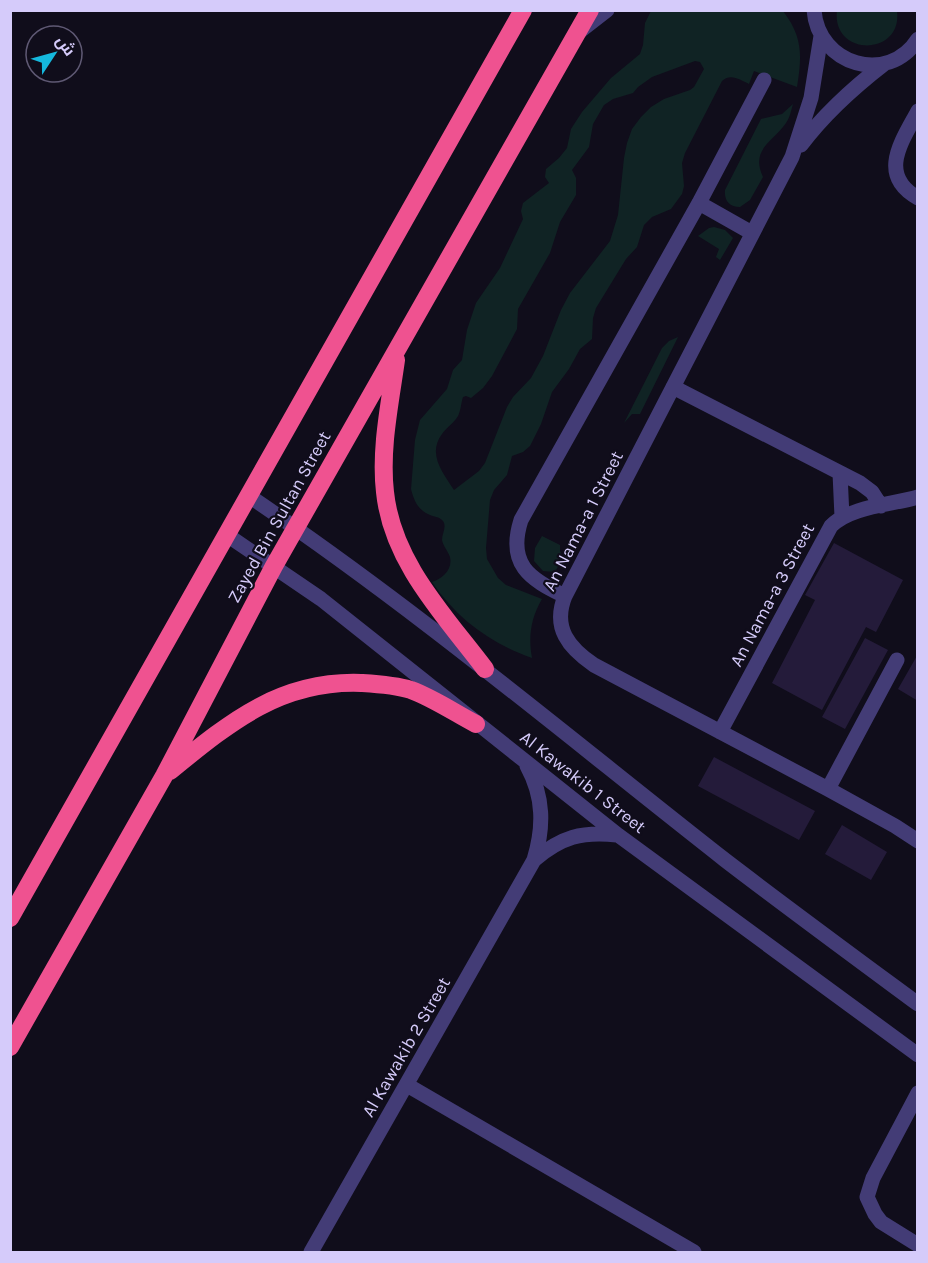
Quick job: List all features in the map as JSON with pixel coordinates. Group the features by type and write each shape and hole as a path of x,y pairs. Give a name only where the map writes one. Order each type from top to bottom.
{"highway":[{"name":"Zayed Bin Sultan Street","path":"10,918 523,10"},
{"name":"Zayed Bin Sultan Street","path":"10,1047 164,776 274,566 590,10"},
{"path":"397,352 385,463 385,492 391,521 401,549 416,577 485,669"},
{"path":"164,776 223,728 254,709 270,700 320,685 383,684 411,690 476,724"}],"street":[{"path":"578,33 607,10"},
{"path":"814,11 816,25 821,36 842,58 871,65 885,63"},
{"name":"An Nama-a 1 Street","path":"821,36 811,98 792,157 565,596 560,619 574,651 594,666 828,789 918,841"},
{"name":"An Nama-a 1 Street","path":"792,157 834,106 885,63 900,57 918,39"},
{"path":"565,596 539,584 522,565 517,541 521,520 699,203 764,80"},
{"path":"918,111 895,157 894,167 900,184 906,191 918,198"},
{"path":"699,203 752,233"},
{"path":"673,387 867,487 880,506"},
{"path":"840,473 842,517"},
{"name":"Al Kawakib 1 Street","path":"249,496 296,528 485,669 726,860 918,1004"},
{"name":"An Nama-a 3 Street","path":"720,732 831,526 842,517 918,497"},
{"name":"Al Kawakib 1 Street","path":"227,535 321,599 618,835 918,1055"},
{"path":"828,789 897,660"},
{"name":"Al Kawakib 2 Street","path":"311,1252 534,860 540,840 542,819 540,799 534,778 524,760"},
{"name":"Al Kawakib 2 Street","path":"534,860 548,848 581,834 618,835"},
{"path":"407,1085 694,1252"},
{"path":"918,1093 873,1178 867,1197 874,1214 881,1222 918,1245"}],"green space":[{"path":"837,10 897,11 896,26 889,37 879,43 867,45 855,43 845,36 838,25"},
{"path":"651,11 783,11 798,38 800,66 797,87 754,71 749,84 732,77 722,81 685,153 682,163 684,186 682,194 671,209 652,217 644,225 637,247 626,259 596,308 592,339 580,349 552,392 541,424 530,446 523,452 512,456 507,475 494,490 490,500 487,559 498,578 506,585 542,599 531,627 532,658 502,645 476,628 452,607 432,582 446,573 450,566 450,557 442,540 443,521 422,511 412,493 415,440 420,420 447,389 453,370 462,360 467,330 476,303 500,268 523,219 521,211 523,203 549,183 545,177 546,169 567,148 571,129 582,112 611,78 640,54 645,23","holes":["695,61 700,62 704,69 694,87 651,107 632,129 624,158 618,215 610,241 570,293 531,378 507,407 485,463 479,471 454,490 438,463 436,456 438,441 458,416 463,397 471,398 492,376 517,329 518,309 550,253 560,222 576,195 576,178 572,170 589,147 593,124 604,105 613,99 633,93 652,77"]},
{"path":"793,104 786,123 761,153 759,159 763,177 750,200 740,207 730,204 726,200 725,190 761,119 782,114"},
{"path":"714,227 725,230 733,238 720,260 716,257 719,249 698,236"},
{"path":"678,337 640,414 632,414 624,423 662,348 669,341"},
{"path":"542,536 560,545 563,557 555,572 543,571 534,561 535,548"}],"building":[{"path":"834,543 903,580 876,632 866,627 822,710 772,683 815,600 805,595"},
{"path":"865,638 888,650 845,729 822,717"},
{"path":"918,654 918,701 898,689"},
{"path":"714,757 815,811 799,840 698,786"},
{"path":"842,825 887,852 871,880 825,854"}]}
